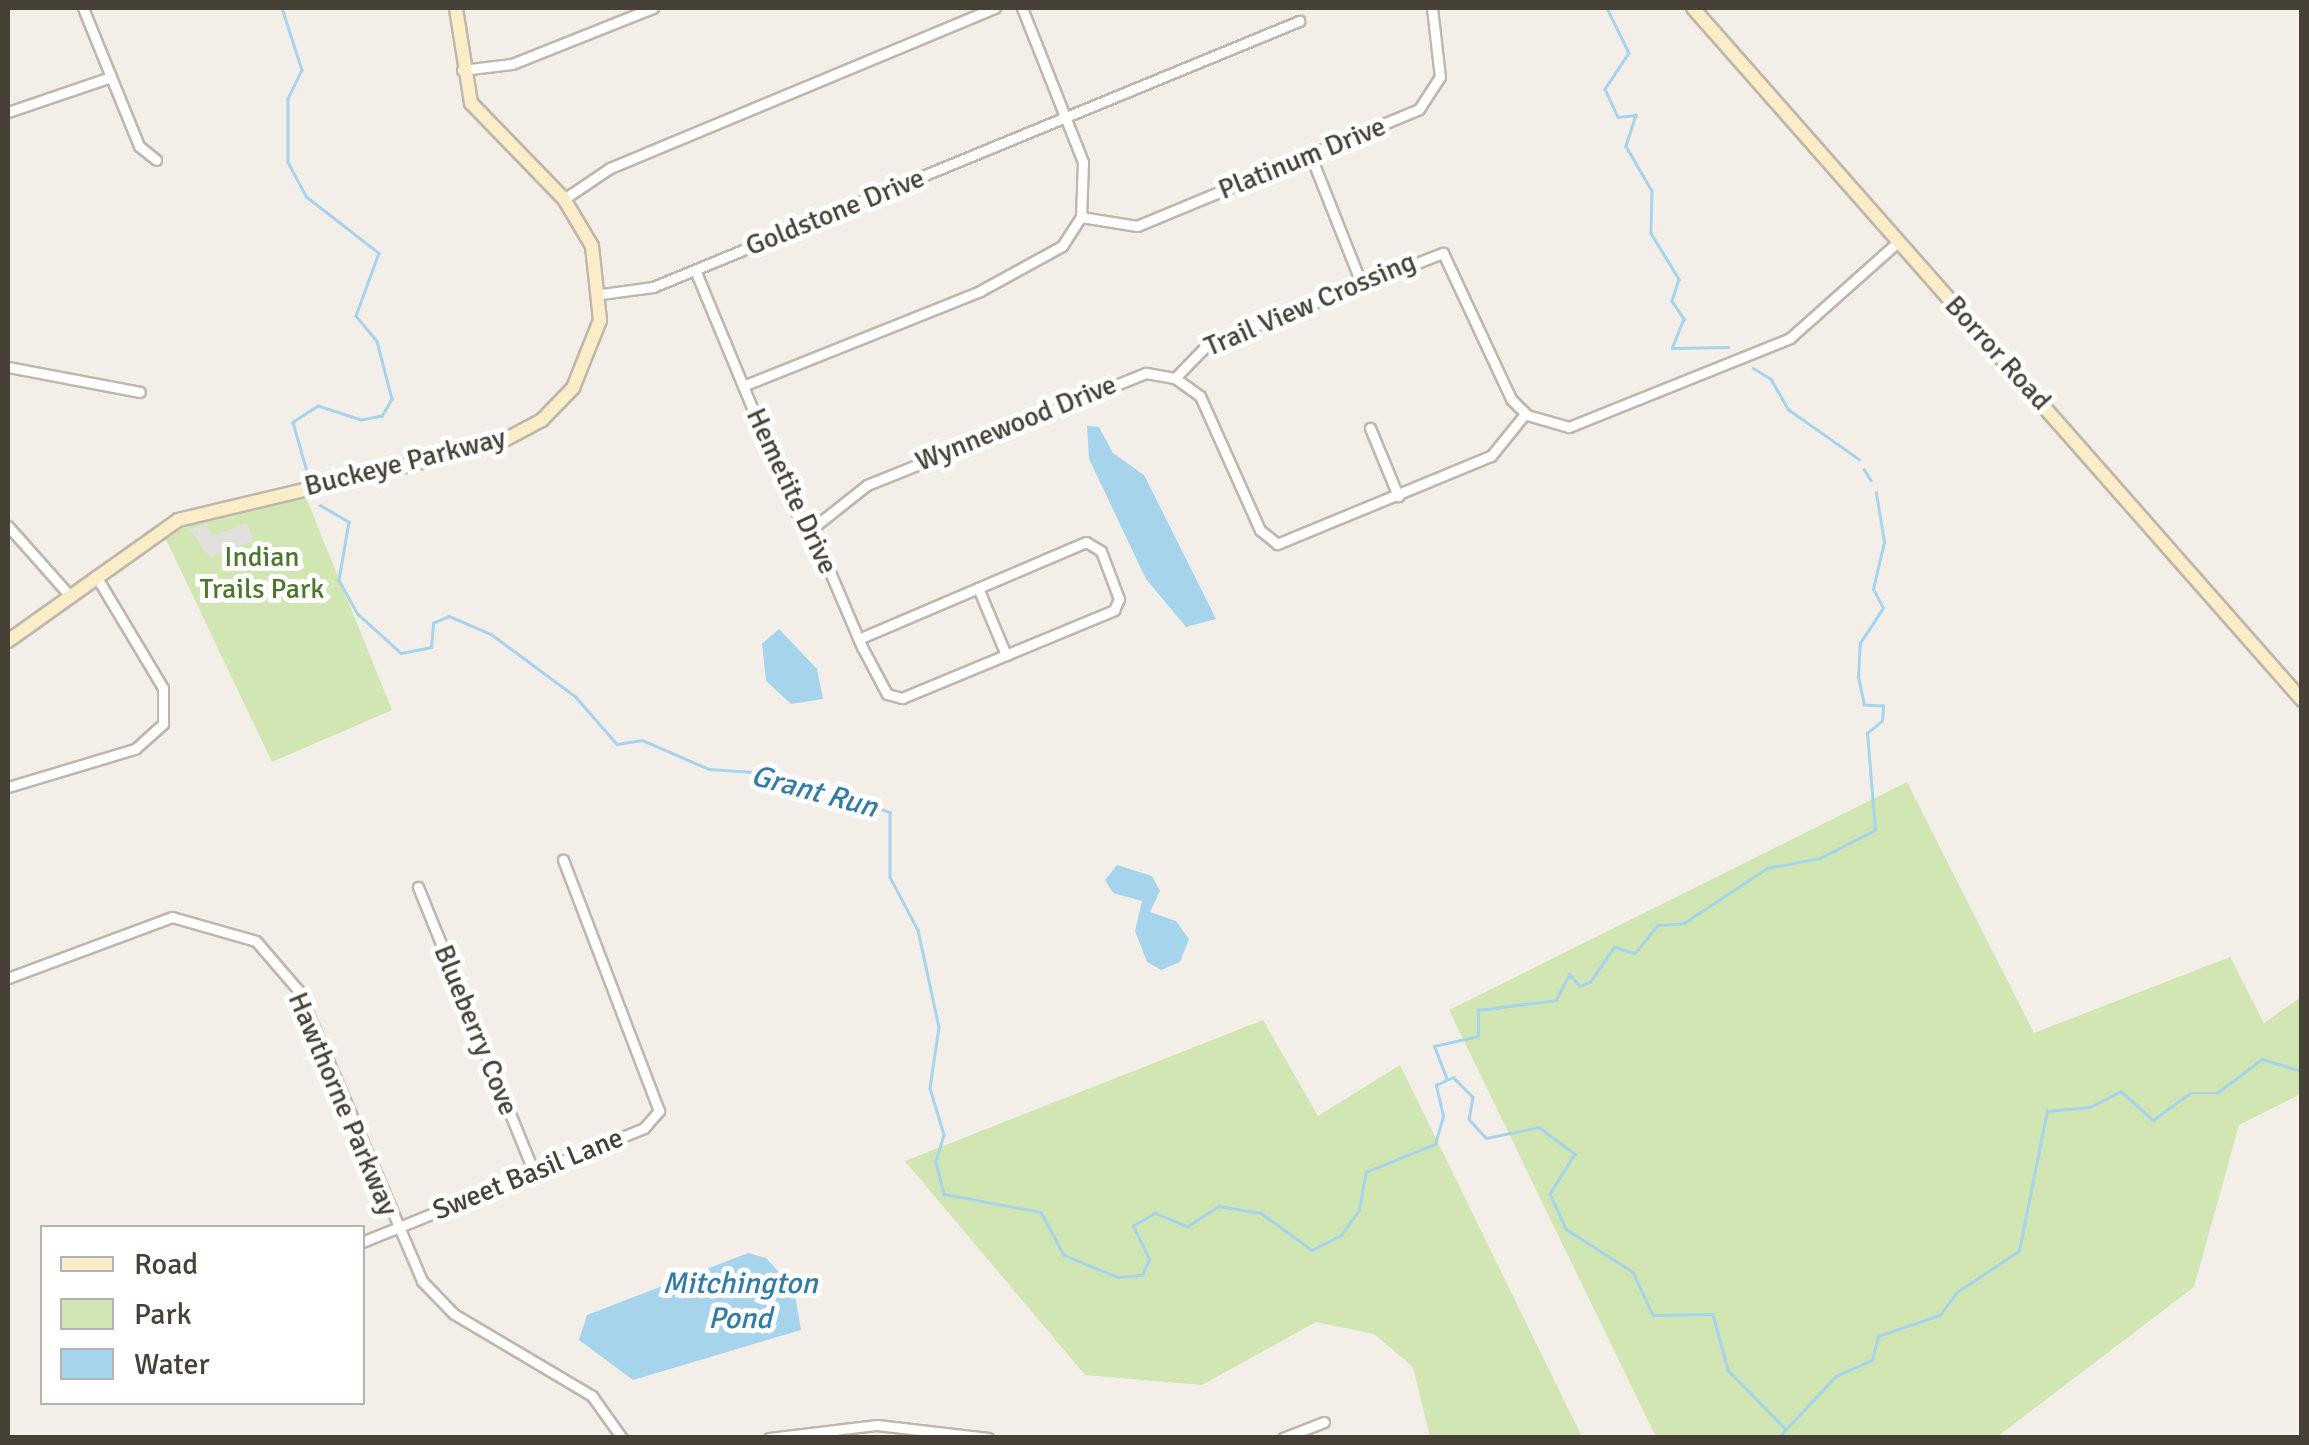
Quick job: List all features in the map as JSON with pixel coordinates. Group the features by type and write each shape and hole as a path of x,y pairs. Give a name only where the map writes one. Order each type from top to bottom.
{"street":[{"path":"83,8 139,146 156,160"},
{"name":"Buckeye Parkway","path":"8,642 96,576 204,510 528,430 582,373 601,294 592,246 564,198 490,131 462,70 456,8"},
{"path":"462,70 512,64 652,8"},
{"path":"564,198 610,168 994,8"},
{"path":"743,386 1036,266 1080,217 1083,162 1022,8"},
{"name":"Platinum Drive","path":"1080,217 1137,226 1425,104 1441,63 1432,8"},
{"name":"Borror Road","path":"1693,8 2302,700"},
{"name":"Goldstone Drive","path":"601,294 695,270 1299,21"},
{"path":"8,112 111,76"},
{"path":"1310,154 1360,280"},
{"path":"1176,378 1212,414 1272,543 1398,496 1490,456 1525,414 1555,426 1584,423 1773,346 1900,241"},
{"name":"Trail View Crossing","path":"1176,378 1208,344 1360,280 1443,253 1525,414"},
{"name":"Hemetite Drive","path":"695,270 743,386 882,689 902,698 1006,655"},
{"path":"8,367 140,392"},
{"name":"Wynnewood Drive","path":"809,531 892,474 1133,376 1176,378"},
{"path":"1370,428 1398,496"},
{"path":"8,526 70,597"},
{"path":"858,639 1086,542 1111,573 1114,610 1006,655 978,588"},
{"path":"8,787 135,749 163,724 157,674 96,576"},
{"name":"Sweet Basil Lane","path":"365,1241 644,1128 661,1099 563,860"},
{"name":"Blueberry Cove","path":"418,887 534,1172"},
{"name":"Hawthorne Parkway","path":"8,978 172,917 256,941 298,990 395,1228 440,1302 571,1380 622,1438"},
{"path":"1283,1438 1324,1422"},
{"path":"769,1438 877,1425 988,1438"}],"green space":[{"name":"Indian Trails Park","path":"305,495 392,710 272,762 163,533"},
{"path":"1907,782 2034,1033 2230,957 2264,1023 2301,997 2301,1094 2239,1125 2194,1287 1997,1437 1656,1437 1449,1010"},
{"path":"1263,1020 1318,1116 1400,1065 1582,1437 1430,1437 1413,1367 1374,1334 1316,1322 1202,1385 1085,1375 905,1161"}],"shaded area":[{"path":"206,523 212,536 247,523 253,541 210,557 190,530"}],"water":[{"path":"1087,426 1099,427 1113,453 1144,475 1216,619 1186,627 1146,579 1089,459"},
{"path":"779,629 817,669 823,699 791,704 766,681 762,644"},
{"path":"1117,865 1152,876 1160,891 1150,912 1176,921 1189,939 1180,962 1161,970 1147,962 1135,931 1142,901 1113,893 1105,880"},
{"name":"Mitchington Pond","path":"748,1253 766,1258 794,1289 801,1330 633,1380 579,1340 587,1315"}],"waterway":[{"name":"Grant Run","path":"282,8 302,70 288,99 288,162 307,197 379,253 356,316 377,341 392,399 382,416 361,420 318,406 293,422 306,468"},
{"path":"1607,8 1629,53 1605,89 1618,117 1636,115 1626,146 1652,191 1651,233 1679,279 1672,301 1684,319 1672,348 1728,347"},
{"path":"1753,368 1771,379 1788,409 1859,459"},
{"path":"1864,469 1871,480"},
{"path":"1447,1080 1434,1046 1478,1036 1478,1010 1556,1000 1569,974 1580,986 1590,982 1614,947 1635,953 1658,925 1684,923 1767,868 1820,858 1875,830 1867,733 1882,721 1883,706 1864,705 1858,677 1860,643 1883,608 1873,589 1884,542 1876,493"},
{"name":"Grant Run","path":"320,505 349,522 339,580 358,614 401,653 431,647 433,623 449,616 491,634 576,697 617,744 642,740 709,769 768,773 890,812 890,877 918,930 939,1027 930,1088 944,1135 936,1162 944,1194 1041,1212 1064,1255 1118,1277 1142,1275 1149,1259 1133,1226 1155,1213 1188,1226 1219,1206 1261,1213 1312,1250 1341,1235 1359,1210 1366,1172 1435,1144 1443,1116 1436,1085 1453,1077 1473,1097 1469,1119 1486,1138 1539,1127 1575,1154 1550,1194 1566,1229 1633,1272 1653,1315 1713,1314 1728,1370 1786,1429 1780,1438"},
{"path":"1788,1427 1836,1376 1872,1360 1878,1336 1940,1315 1957,1292 2019,1251 2047,1111 2090,1107 2121,1091 2153,1120 2190,1093 2217,1093 2262,1059 2302,1071"}]}
